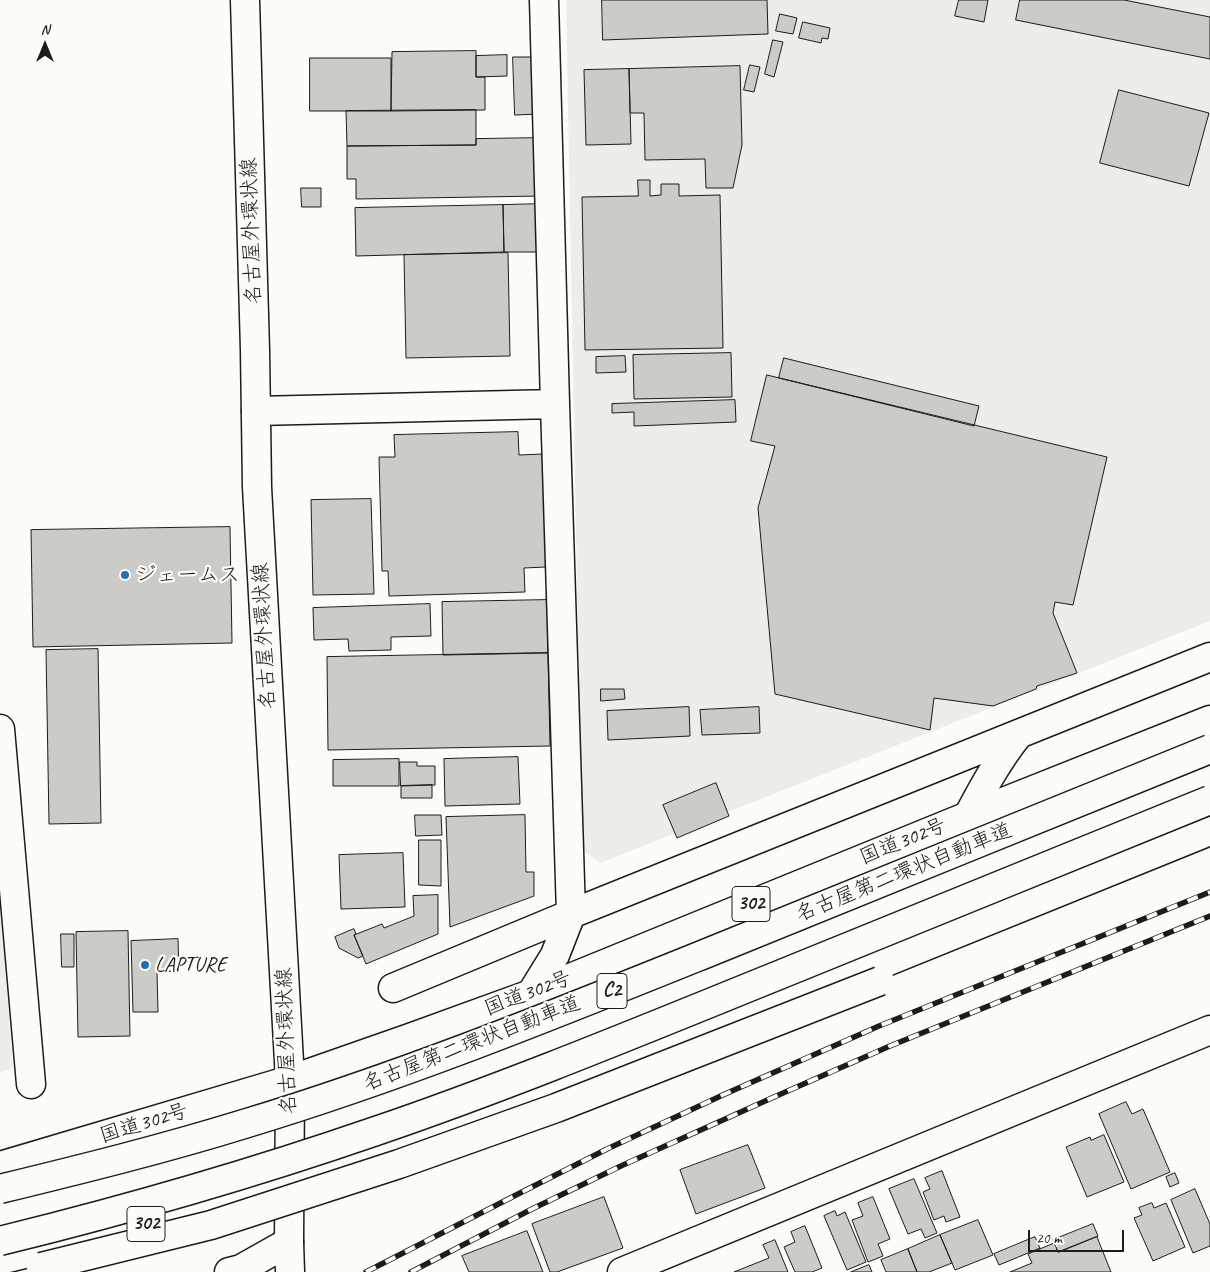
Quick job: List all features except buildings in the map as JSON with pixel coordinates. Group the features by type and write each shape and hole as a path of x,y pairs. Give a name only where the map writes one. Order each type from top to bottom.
{"main road":[{"name":"名古屋外環状線","path":"245,0 258,497 290,1080 290,1272"},
{"path":"531,994 555,955 571,914 544,0"},
{"path":"256,411 555,404"},
{"path":"393,988 571,914 1205,660"},
{"name":"国道302号","path":"0,1166 290,1080 531,994 968,816 1210,720"},
{"path":"0,729 31,1084"},
{"path":"968,816 997,764 1018,735"},
{"name":"名古屋第二環状自動車道","path":"0,1189 126,1158 246,1124 477,1044 1210,749"},
{"name":"C2","path":"0,1241 155,1200 254,1171 384,1128 490,1090 639,1032 1210,800"},
{"name":"302","path":"0,1260 166,1219 290,1185 424,1139 692,1040 1210,831"},
{"path":"18,1272 211,1225 399,1164 556,1108 1210,851"},
{"path":"622,1272 1210,1030"},
{"path":"229,1272 241,1269 289,1242"}],"shaded area":[{"path":"566,0 1210,0 1210,621 600,863 582,850"},
{"path":"0,906 13,1068 0,1072"}],"railway":[{"path":"366,1272 607,1149 725,1094 879,1026 1210,892"},
{"path":"411,1272 532,1209 623,1165 774,1097 890,1046 1210,916"}],"place":[{"name":"ジェームス","path":"125,575"},
{"name":"LAPTURE","path":"145,965"}]}
